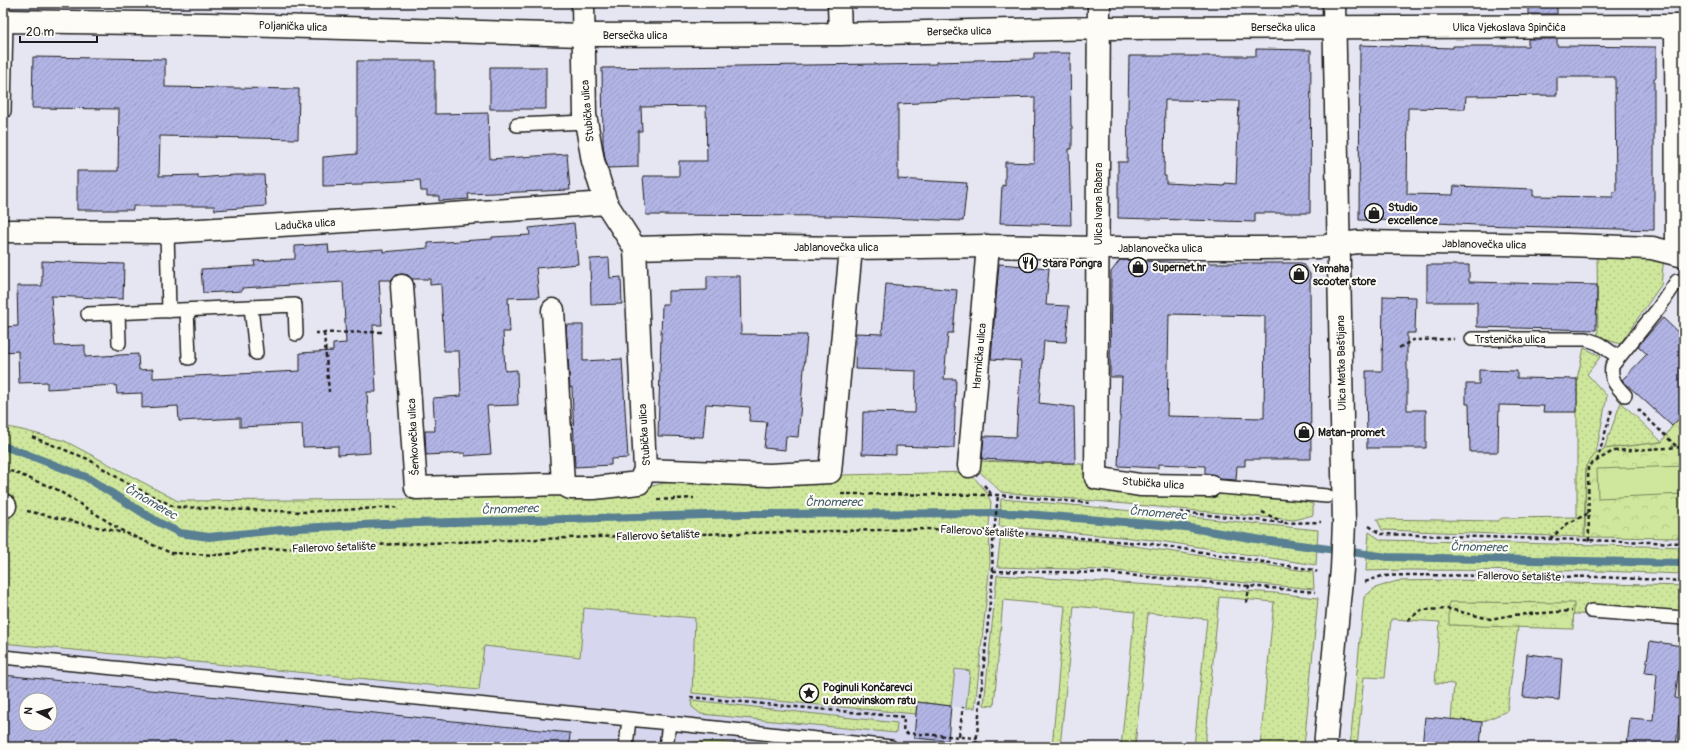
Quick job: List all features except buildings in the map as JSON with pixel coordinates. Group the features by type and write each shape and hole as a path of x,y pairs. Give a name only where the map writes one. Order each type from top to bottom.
{"street":[{"name":"Stubička ulica","path":"583,3 586,122 593,161 606,203 635,248 645,470 769,475 830,472 851,248"},
{"path":"839,3 840,34"},
{"name":"Ulica Ivana Rabara","path":"1096,478 1099,3"},
{"name":"Ulica Matka Baštijana","path":"1325,747 1342,569 1344,525 1334,3"},
{"name":"Poljanička ulica","path":"4,21 208,24 583,35"},
{"path":"1680,26 1680,255"},
{"name":"Ulica Vjekoslava Spinčića","path":"1335,27 1680,26"},
{"name":"Bersečka ulica","path":"583,35 840,34 1099,28 1335,27"},
{"name":"Ladučka ulica","path":"3,231 166,232 418,217 606,203"},
{"name":"Jablanovečka ulica","path":"635,248 709,246 851,248 988,246 1098,248 1318,247 1358,242 1567,245 1652,248 1680,255"},
{"name":"Harmička ulica","path":"969,466 988,246"},
{"name":"Šenkovečka ulica","path":"402,286 416,488 564,484 570,488 586,488 639,483 645,470"},
{"path":"553,310 564,484"},
{"name":"Stubička ulica","path":"1096,478 1140,485 1210,486"}],"lane":[{"path":"3,111 4,21"},
{"path":"517,125 586,122"},
{"path":"166,232 168,311"},
{"path":"1621,391 1611,374 1612,366 1658,309 1677,281"},
{"path":"88,314 295,306 296,334"},
{"path":"251,307 256,353"},
{"path":"187,310 189,358"},
{"path":"118,313 119,343"},
{"name":"Trstenička ulica","path":"1472,339 1586,339 1598,343 1618,357"},
{"path":"1210,486 1327,496"},
{"path":"1591,611 1684,618"},
{"path":"3,657 669,723 860,745 897,744"},
{"path":"626,747 629,719"},
{"path":"666,747 669,723"}],"path":[{"path":"296,334 406,332"},
{"path":"324,333 329,392"},
{"name":"Trstenička ulica","path":"1399,348 1413,340 1472,339"},
{"path":"1597,461 1612,412 1621,391 1677,448"},
{"path":"32,437 88,459 128,484 175,507 303,512 402,507"},
{"path":"1589,541 1588,466 1613,451 1684,447"},
{"name":"Fallerovo šetalište","path":"3,468 56,489 126,533 171,553 219,555 266,549 654,535 926,528 995,530 1152,544 1289,565 1314,570 1319,574"},
{"path":"840,494 997,497 1091,503"},
{"path":"976,745 993,571 997,497"},
{"path":"655,500 695,498"},
{"path":"4,505 126,533"},
{"path":"1177,511 1285,523 1344,525 1381,534 1684,543"},
{"path":"1549,539 1567,524 1589,513"},
{"path":"993,571 1104,573 1316,592"},
{"name":"Fallerovo šetalište","path":"1360,583 1382,576 1407,575 1598,577 1684,581"},
{"path":"1247,604 1249,586"},
{"path":"1408,620 1421,610 1449,609 1490,619 1513,615 1574,610 1591,611"},
{"path":"690,697 904,717 902,733 897,744"},
{"path":"959,736 963,707"},
{"path":"902,733 977,738"}],"shaded area":[{"path":"425,560 971,671 966,708 951,706 947,747 3,747 3,582"}],"green space":[{"path":"1597,254 1664,257 1661,285 1620,344 1598,337"},
{"path":"1584,348 1601,356 1587,374 1607,396 1596,453 1586,466 1584,537 1382,530 1377,519 1498,521 1502,518 1577,517 1577,379"},
{"path":"1621,402 1662,442 1604,449"},
{"path":"1684,413 1684,538 1585,537 1586,466 1596,453 1604,449 1662,442 1672,426"},
{"path":"3,426 65,441 178,501 409,499 440,496 553,495 633,491 664,483 700,480 747,481 843,475 969,472 985,490 991,502 989,524 990,563 975,708 966,708 970,671 955,669 951,706 917,702 916,714 692,693 695,618 584,608 580,657 484,646 479,690 3,643 3,582 13,496 3,495"},
{"path":"978,461 1082,464 1087,487 1235,494 1236,485 1313,504 1313,515 1294,520 1001,492 978,470"},
{"path":"1684,466 1684,494 1598,498 1597,469"},
{"path":"1001,499 1318,530 1316,565 1153,540 999,526"},
{"path":"1369,532 1381,540 1684,547 1684,574 1599,571 1366,571"},
{"path":"1001,534 1106,542 1313,572 1314,589 1104,570 997,567"},
{"path":"997,575 1275,593 1318,598 1304,747 1260,747 1274,602 1219,597 1205,747 1194,747 1207,619 1148,613 1135,747 1121,747 1135,612 1074,606 1060,747 1052,747 1065,606 1003,600 994,706 984,705"},
{"path":"1454,580 1684,586 1684,618 1520,612 1507,711 1482,722 1451,720 1454,684 1435,683 1440,622 1391,619 1385,678 1364,677 1357,747 1350,747 1364,597 1375,588 1397,581"},
{"path":"1449,602 1574,603 1573,629 1449,625"},
{"path":"691,700 897,723 896,733 701,714 692,707"},
{"path":"694,742 716,742 767,747 685,747"}],"waterway":[{"name":"Črnomerec","path":"3,446 86,477 156,521 180,533 209,537 299,528 383,524 742,514 1014,513 1185,527 1262,540 1388,557 1684,563"}],"place":[{"name":"Studio excellence","path":"1374,213"},
{"name":"Stara Pongra","path":"1028,263"},
{"name":"Supernet.hr","path":"1138,267"},
{"name":"Yamaha scooter store","path":"1299,274"},
{"name":"Matan-promet","path":"1304,432"},
{"name":"Poginuli Končarevci u domovinskom ratu","path":"809,693"}]}
